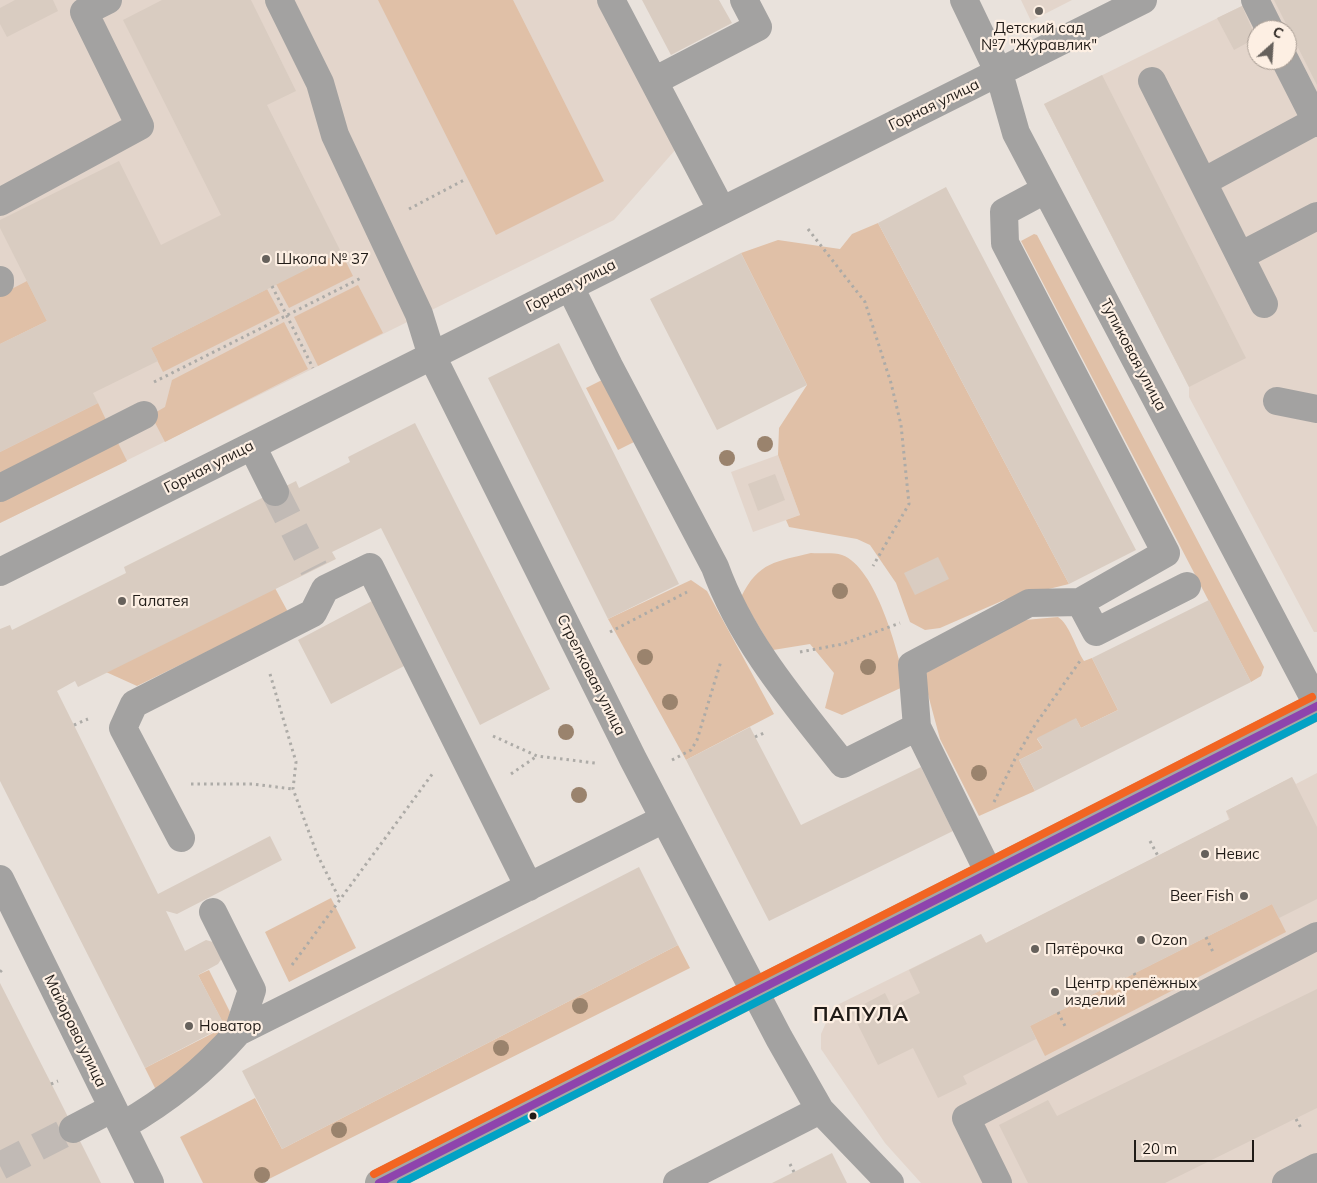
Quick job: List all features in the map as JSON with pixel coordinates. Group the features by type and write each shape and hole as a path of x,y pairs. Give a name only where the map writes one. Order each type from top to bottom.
{"main road":[{"path":"379,1183 1317,705"}],"street":[{"path":"0,202 140,126 84,12 108,0"},
{"name":"Стрелковая улица","path":"279,0 320,83 334,135 419,314 432,356 633,759 755,992 820,1110 890,1183"},
{"path":"611,0 721,209"},
{"path":"654,81 758,27 744,0"},
{"name":"Тупиковая улица","path":"964,0 999,73 1016,133 1317,705"},
{"path":"1256,0 1265,20"},
{"name":"Горная улица","path":"0,572 721,209 999,73 1130,3"},
{"path":"1203,182 1316,122 1291,70"},
{"path":"1152,81 1264,304"},
{"path":"989,873 917,727 912,664 1029,603 1080,602 1166,553 1005,243 1004,212 1045,190"},
{"path":"1240,256 1317,216"},
{"path":"570,286 604,357 716,567 724,592 769,671 843,764 917,727"},
{"path":"1278,401 1317,409"},
{"path":"0,488 144,415"},
{"path":"252,446 275,492"},
{"path":"180,838 123,728 134,704 313,613 320,579 370,567 458,740 529,887"},
{"path":"1080,602 1096,632 1188,586"},
{"path":"73,1129 118,1117 162,1102 218,1055 238,1032 664,819"},
{"name":"Майорова улица","path":"0,879 150,1183"},
{"path":"212,912 252,990 238,1032"},
{"path":"998,1183 966,1118 1317,936"},
{"path":"677,1183 820,1110"},
{"path":"1286,1183 1317,1167"}],"path":[{"path":"438,194 466,180"},
{"path":"808,230 865,302 891,383 901,425 909,504 872,566"},
{"path":"151,384 393,260"},
{"path":"272,286 313,368"},
{"path":"610,632 686,593 716,567"},
{"path":"762,659 843,644 900,623"},
{"path":"994,803 1015,759 1035,725 1075,671 1096,632"},
{"path":"261,639 296,762 293,789 317,854 340,900"},
{"path":"682,755 691,750 698,740 722,658"},
{"path":"443,710 479,730 537,756 594,763 633,759"},
{"path":"74,725 88,719"},
{"path":"755,737 764,732"},
{"path":"270,1016 275,988 458,740"},
{"path":"152,784 252,784 293,789"},
{"path":"1150,841 1158,856"},
{"path":"51,1084 58,1081"},
{"path":"1296,1119 1301,1128"}],"shaded area":[{"name":"Школа № 37","path":"0,0 598,0 676,149 614,220 0,523"},
{"path":"378,0 513,0 604,181 496,235"},
{"name":"Детский сад №7 \"Журавлик\"","path":"1021,0 1072,0 1031,21"},
{"path":"1254,0 1317,0 1317,632 1314,632 1189,397 1189,387 1044,104"},
{"path":"878,223 1069,584 1004,600 940,628 925,630 910,622 896,583 870,545 857,539 789,527 786,520 800,515 778,455 779,428 807,385 741,253 778,240 840,249 852,234"},
{"path":"1034,234 1037,235 1264,667 1261,676 1251,682 1021,241"},
{"path":"341,252 353,276 289,308 276,284"},
{"path":"27,281 47,321 0,344 0,295"},
{"path":"358,285 383,333 318,366 294,317"},
{"path":"267,289 280,313 163,372 151,348"},
{"path":"284,322 308,369 165,442 151,415 165,407 172,380"},
{"path":"606,378 638,440 618,450 586,388"},
{"path":"98,403 107,422 0,475 0,452"},
{"path":"117,441 127,461 0,523 0,499"},
{"path":"778,455 800,515 753,532 731,472"},
{"path":"811,553 842,555 854,563 865,576 884,613 905,686 842,715 825,708 834,673 810,644 773,650 741,597 755,576 762,570 778,561"},
{"path":"691,580 707,591 774,714 686,760 608,619"},
{"path":"275,588 288,612 137,686 106,672"},
{"path":"1058,617 1066,625 1084,661 1092,658 1118,710 1081,728 1076,719 1037,739 1043,748 1019,760 1035,791 979,816 940,739 923,676 934,667 1025,620"},
{"path":"1317,773 1317,1183 921,1183 885,1143 821,1049 821,1034 833,1007 981,934 986,943 1229,820 1226,811 1292,777 1296,784"},
{"path":"331,898 356,948 289,982 265,932"},
{"path":"1272,904 1286,932 1045,1056 1030,1026"},
{"path":"678,945 690,968 261,1183 203,1183 180,1137 255,1098 282,1149"},
{"path":"209,970 230,1012 225,1035 157,1092 145,1068 225,1027 198,975"}],"building":[{"path":"15,0 53,0 58,11 7,37 0,24 0,8"},
{"path":"162,0 251,0 296,91 267,105 341,252 151,348 158,361 93,393 98,403 0,452 0,344 47,321 0,228 0,220 119,161 161,245 221,215 123,20"},
{"path":"642,0 719,0 732,23 671,55"},
{"path":"1274,0 1317,0 1317,85 1297,45 1297,20 1284,20"},
{"path":"1242,6 1248,20 1247,43 1234,50 1217,18"},
{"path":"1102,75 1246,358 1189,387 1044,104"},
{"path":"946,187 1136,550 1069,584 878,223"},
{"path":"741,253 807,385 717,430 650,299"},
{"path":"559,343 679,584 608,619 488,378"},
{"path":"415,423 550,689 480,725 381,528 332,552 336,559 78,687 75,681 57,691 158,894 270,836 282,860 177,914 166,911 185,951 206,940 213,942 222,958 218,964 198,975 225,1026 145,1068 0,781 0,629 10,625 12,630 126,573 124,567 296,481 299,488 350,462 348,457"},
{"path":"775,474 785,500 758,511 748,484"},
{"path":"938,557 949,579 915,595 904,573"},
{"path":"1209,600 1251,682 1035,791 1019,760 1043,748 1037,738 1076,718 1081,728 1118,710 1092,658"},
{"path":"372,601 406,665 331,704 298,640"},
{"path":"750,727 801,825 921,767 953,831 769,921 686,760"},
{"path":"1292,777 1317,827 1317,899 1279,918 1272,904 1030,1026 1036,1039 963,1076 967,1084 938,1098 913,1048 878,1065 851,1011 885,993 892,1007 920,993 909,970 981,934 986,943 1230,819 1226,811"},
{"path":"639,867 678,945 282,1149 242,1071"},
{"path":"0,983 55,1091 101,1183 0,1183"},
{"path":"1317,989 1317,1108 1165,1183 1028,1183 999,1125 1048,1100 1057,1116"},
{"path":"832,1153 847,1183 772,1183"}],"tunnel":[{"path":"275,492 314,569"},
{"path":"0,1166 73,1129"}],"transit line":[{"path":"374,1174 1312,697"},
{"path":"379,1183 1317,706"},
{"path":"401,1183 1317,717"}],"place":[{"name":"Детский сад №7 \"Журавлик\"","path":"1039,11"},
{"name":"Школа № 37","path":"266,259"},
{"name":"Галатея","path":"122,601"},
{"name":"Невис","path":"1205,854"},
{"name":"Beer Fish","path":"1244,896"},
{"name":"Ozon","path":"1141,940"},
{"name":"Пятёрочка","path":"1035,949"},
{"name":"Центр крепёжных изделий","path":"1055,992"},
{"name":"Новатор","path":"189,1026"}],"district":[{"name":"ПАПУЛА","path":"861,1015"}]}
